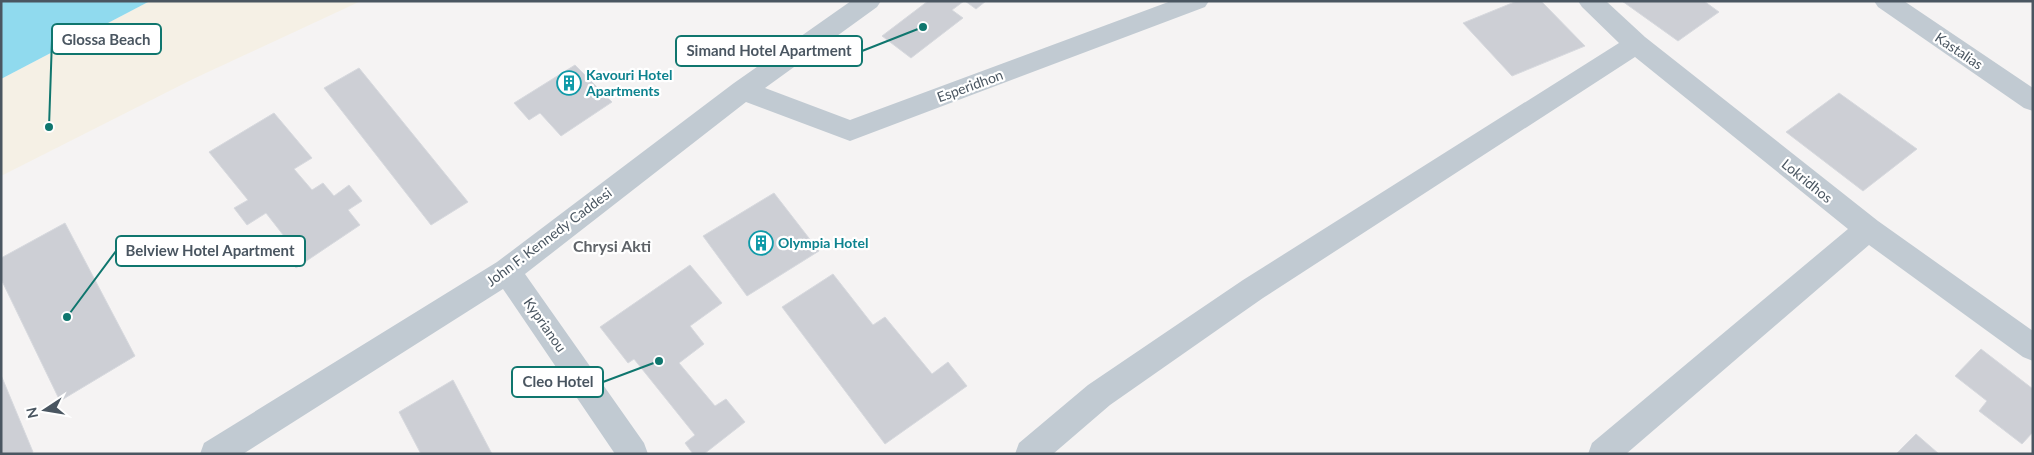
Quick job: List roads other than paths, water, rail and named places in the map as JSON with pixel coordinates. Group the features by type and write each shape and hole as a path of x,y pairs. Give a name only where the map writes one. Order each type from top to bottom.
{"street":[{"name":"John F. Kennedy Caddesi","path":"215,454 507,271 743,90 869,1"},
{"name":"Esperidhon","path":"743,90 850,131 1197,1"},
{"name":"Lokridhos","path":"1590,1 1636,44 1868,229 2033,348"},
{"name":"Kastalias","path":"1886,1 2033,101"},
{"path":"1030,454 1099,395 1253,289 1636,44"},
{"path":"1603,454 1868,229"},
{"name":"Kyprianou","path":"507,271 633,454"}],"water":[{"path":"1,1 150,1 1,79"}],"place":[{"name":"Simand Hotel Apartment","path":"923,27"},
{"name":"Kavouri Hotel Apartments","path":"569,83"},
{"name":"Glossa Beach","path":"49,127"},
{"name":"Olympia Hotel","path":"761,243"},
{"name":"Belview Hotel Apartment","path":"67,317"},
{"name":"Cleo Hotel","path":"659,361"}],"district":[{"name":"Chrysi Akti","path":"612,246"}]}
